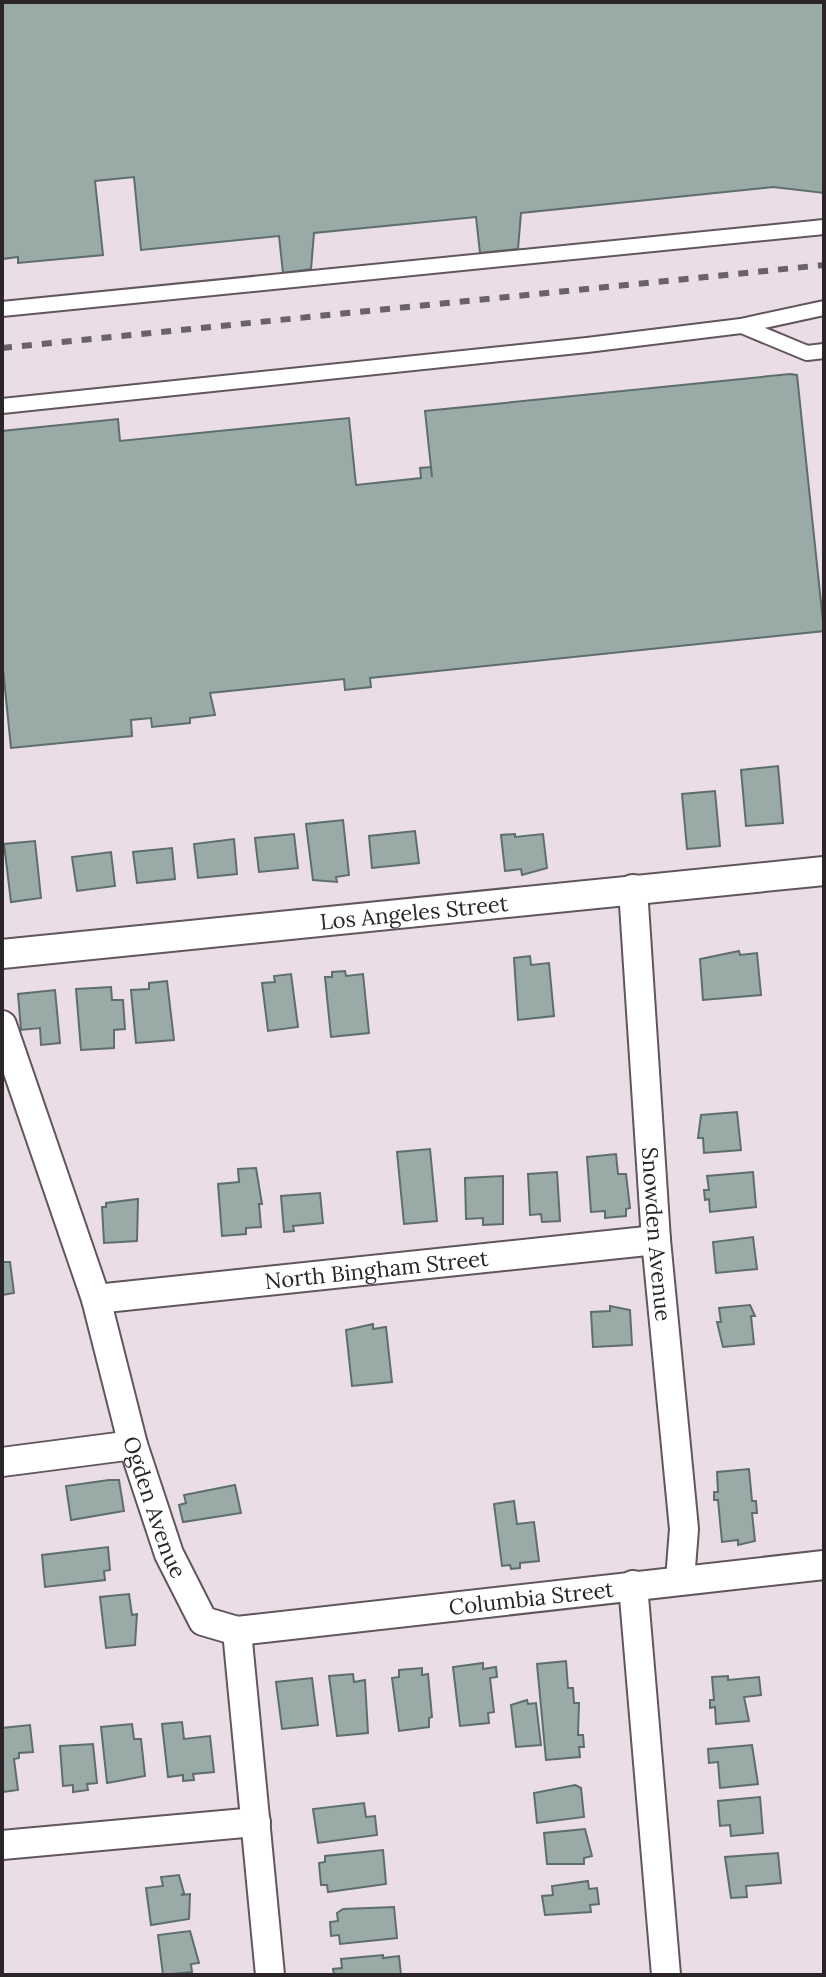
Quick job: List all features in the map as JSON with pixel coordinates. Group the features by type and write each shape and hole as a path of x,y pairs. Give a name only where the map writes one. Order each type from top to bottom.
{"street":[{"name":"Los Angeles Street","path":"2,954 824,871"},
{"name":"Snowden Avenue","path":"633,889 656,1240 684,1529 680,1580"},
{"name":"Ogden Avenue","path":"2,1025 96,1299 133,1445 169,1554 203,1621 237,1631"},
{"name":"North Bingham Street","path":"96,1299 656,1240"},
{"path":"2,1462 133,1445"},
{"name":"Columbia Street","path":"237,1631 824,1565"},
{"path":"633,1585 666,1975"},
{"path":"237,1631 270,1975"},
{"path":"2,1845 256,1822"}],"lane":[{"path":"2,309 824,227"},
{"path":"2,406 572,347 741,326 824,308"},
{"path":"741,326 807,353 824,351"}],"building":[{"path":"2,2 824,2 824,193 773,187 521,213 518,249 480,253 476,217 314,233 311,269 283,273 279,236 141,250 134,177 95,181 103,255 18,263 18,257 2,259"},
{"path":"797,375 824,631 370,678 371,687 345,690 344,679 210,693 215,715 190,718 190,723 152,727 151,718 131,720 132,736 11,748 2,659 2,431 118,419 120,441 349,418 356,485 421,478 420,468 431,467 425,411"},
{"path":"778,766 783,823 746,826 741,770"},
{"path":"715,791 720,846 687,849 682,794"},
{"path":"343,820 349,875 336,877 337,882 313,880 306,824"},
{"path":"415,831 419,863 372,868 369,836"},
{"path":"294,834 298,868 259,872 255,838"},
{"path":"515,834 515,837 543,834 547,868 522,875 521,869 505,871 501,835"},
{"path":"234,839 237,874 198,878 194,844"},
{"path":"35,841 41,898 11,902 4,844"},
{"path":"172,848 175,879 137,883 133,852"},
{"path":"111,852 115,886 77,891 72,857"},
{"path":"739,951 740,955 757,953 761,995 703,1000 700,959"},
{"path":"530,956 531,965 549,963 554,1016 518,1020 514,958"},
{"path":"345,971 346,976 363,974 369,1033 331,1037 325,977 332,977 332,972"},
{"path":"291,974 298,1027 268,1031 262,983 275,982 274,976"},
{"path":"167,981 174,1040 136,1043 131,990 149,989 149,983"},
{"path":"111,987 112,1000 123,1000 125,1029 114,1030 114,1048 81,1050 76,989"},
{"path":"55,990 60,1043 41,1045 40,1028 21,1030 18,994"},
{"path":"737,1112 741,1150 704,1153 703,1138 698,1138 701,1115"},
{"path":"430,1149 437,1221 404,1224 397,1152"},
{"path":"616,1154 618,1174 626,1174 630,1208 626,1209 626,1216 605,1218 605,1211 591,1212 587,1157"},
{"path":"256,1168 262,1204 259,1204 261,1227 246,1228 246,1234 222,1236 218,1184 239,1182 238,1169"},
{"path":"557,1172 560,1221 542,1222 541,1214 530,1215 528,1174"},
{"path":"753,1172 756,1207 710,1212 709,1199 705,1200 704,1190 709,1190 707,1176"},
{"path":"503,1176 503,1224 483,1225 483,1218 466,1219 465,1178"},
{"path":"320,1193 323,1223 293,1226 294,1231 284,1232 281,1196"},
{"path":"138,1199 137,1241 104,1243 102,1207 106,1207 106,1203"},
{"path":"753,1237 757,1269 716,1273 713,1242"},
{"path":"2,1262 10,1262 14,1293 2,1295"},
{"path":"750,1305 755,1316 751,1316 754,1344 723,1347 717,1322 721,1322 719,1308"},
{"path":"610,1306 630,1310 632,1345 593,1347 591,1312 610,1311"},
{"path":"373,1324 373,1329 386,1327 392,1382 352,1386 346,1330"},
{"path":"749,1469 752,1501 756,1501 757,1513 752,1513 755,1541 738,1545 738,1540 722,1542 718,1500 714,1500 714,1492 718,1492 717,1472"},
{"path":"119,1480 124,1511 71,1520 66,1486"},
{"path":"235,1485 241,1513 183,1522 179,1505 186,1503 184,1495"},
{"path":"514,1501 517,1524 534,1522 539,1561 520,1563 520,1568 511,1569 510,1565 502,1566 494,1504"},
{"path":"108,1547 110,1570 104,1571 105,1580 45,1587 42,1555"},
{"path":"129,1594 132,1615 137,1614 135,1645 106,1648 100,1597"},
{"path":"566,1661 568,1688 573,1688 574,1703 579,1703 578,1735 583,1735 584,1747 579,1747 580,1757 546,1760 537,1664"},
{"path":"483,1663 483,1669 496,1667 497,1677 490,1678 494,1712 488,1713 489,1723 460,1726 453,1667"},
{"path":"422,1668 422,1675 428,1674 432,1717 429,1718 429,1727 399,1731 392,1678 399,1677 399,1670"},
{"path":"353,1674 354,1682 365,1680 368,1733 337,1736 329,1676"},
{"path":"728,1676 728,1680 759,1677 761,1695 744,1697 749,1721 716,1724 715,1707 710,1708 710,1700 714,1700 712,1677"},
{"path":"312,1678 318,1725 282,1729 276,1682"},
{"path":"527,1700 528,1704 536,1703 541,1745 516,1747 511,1705"},
{"path":"182,1722 184,1739 210,1736 214,1772 193,1774 194,1780 183,1781 183,1775 168,1777 162,1724"},
{"path":"132,1724 134,1739 141,1739 145,1776 107,1783 101,1727"},
{"path":"30,1725 33,1752 19,1753 19,1758 14,1759 18,1790 2,1792 2,1728"},
{"path":"93,1744 97,1783 87,1784 88,1790 73,1792 73,1785 63,1786 60,1746"},
{"path":"752,1745 758,1784 720,1788 718,1762 709,1763 708,1749"},
{"path":"575,1785 581,1788 584,1817 537,1823 534,1793"},
{"path":"760,1797 763,1833 731,1836 730,1825 720,1826 718,1801"},
{"path":"364,1803 366,1817 375,1816 377,1835 318,1843 313,1809"},
{"path":"585,1829 592,1856 584,1858 584,1864 547,1864 544,1833"},
{"path":"383,1850 386,1884 328,1892 327,1885 321,1885 319,1863 325,1862 325,1856"},
{"path":"778,1853 781,1883 746,1886 747,1897 731,1898 725,1857"},
{"path":"179,1875 184,1893 181,1895 190,1894 189,1919 151,1925 146,1888 163,1886 161,1877"},
{"path":"588,1881 589,1889 597,1888 599,1904 590,1905 591,1912 545,1915 542,1896 553,1895 552,1886"},
{"path":"394,1907 397,1938 340,1944 339,1935 331,1936 330,1922 338,1921 337,1913 343,1909"},
{"path":"190,1931 199,1963 191,1964 192,1972 163,1975 158,1935"},
{"path":"383,1955 383,1958 399,1956 401,1975 334,1975 333,1969 342,1968 341,1959"}],"railway":[{"path":"2,348 824,265"}]}
